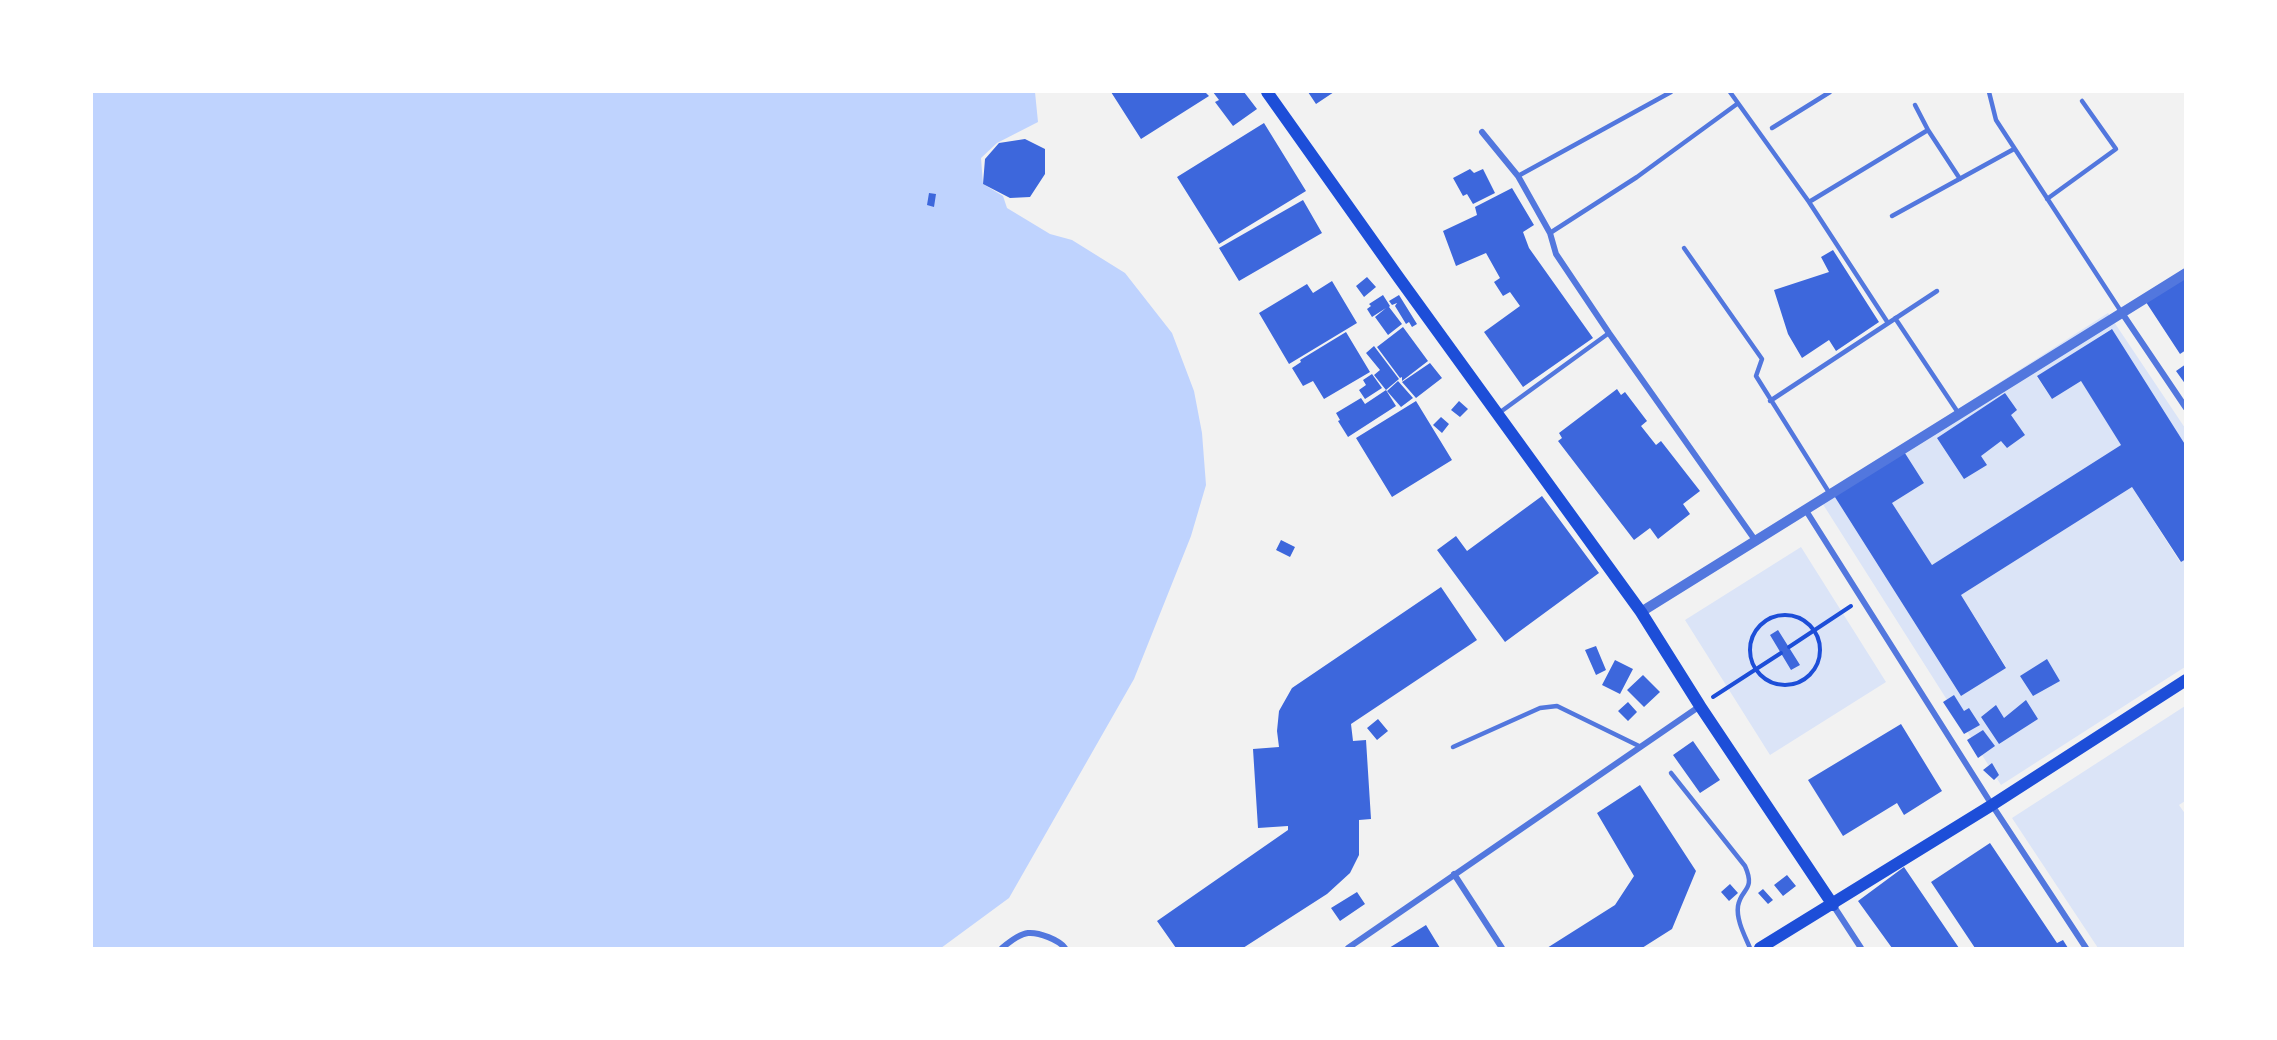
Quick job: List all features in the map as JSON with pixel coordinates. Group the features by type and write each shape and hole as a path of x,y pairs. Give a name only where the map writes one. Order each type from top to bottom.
{"main road":[{"path":"1267,92 1497,415 1641,612 1700,706 1833,905"},
{"path":"1760,948 1992,805 2186,680"}],"street":[{"path":"1482,132 1518,176 1550,233 1556,254 1755,540"},
{"path":"1641,612 2186,273"},
{"path":"2122,313 2186,408"},
{"path":"1805,509 1992,805 2086,948"},
{"path":"1348,948 1700,706"},
{"path":"1454,874 1502,948"},
{"path":"1833,905 1861,948"},
{"path":"1002,948 1028,933 1043,936 1062,944 1065,948"}],"lane":[{"path":"1518,176 1671,92"},
{"path":"1730,92 1809,202 1888,322"},
{"path":"1772,128 1830,92"},
{"path":"1989,92 1996,120 2122,313"},
{"path":"2047,199 2116,149 2082,101"},
{"path":"1550,233 1637,177 1737,104"},
{"path":"1915,105 1928,130 1960,179"},
{"path":"1809,202 1928,130"},
{"path":"1892,216 2014,149"},
{"path":"1684,248 1762,359 1756,376 1830,494"},
{"path":"1770,401 1937,291"},
{"path":"1895,318 1959,414"},
{"path":"1497,415 1609,333"},
{"path":"1453,747 1540,708 1557,706 1641,747"},
{"path":"1671,773 1745,866 1749,876 1749,887 1738,905 1739,920 1750,948"}],"path":[{"path":"1789,647 1862,599"},
{"path":"1778,615 1790,615 1801,619 1814,631 1820,648 1819,660 1813,671 1804,679 1783,685 1762,677 1751,659 1750,648 1752,636 1758,627 1778,615"},
{"path":"1700,706 1780,653"}],"shaded area":[{"path":"2108,313 2185,428 2185,446 2111,329 2037,377 2052,399 2081,381 2121,445 1932,565 1892,503 1924,483 1903,450 1833,494 1961,696 2006,667 1961,595 2132,487 2180,562 2185,559 2185,667 2001,785 1819,498"},
{"path":"1801,547 1886,682 1770,755 1685,620"},
{"path":"2185,706 2185,801 2179,805 2186,815 2185,948 2098,948 2012,818"}],"water":[{"path":"92,92 1035,92 1038,122 997,143 981,158 983,184 1003,196 1007,208 1050,234 1072,240 1125,273 1172,333 1194,391 1202,433 1206,485 1191,536 1134,679 1009,898 941,948 92,948"}],"building":[{"path":"1111,92 1205,92 1209,96 1141,139"},
{"path":"1213,92 1244,92 1257,109 1233,126 1215,102 1219,100"},
{"path":"1308,92 1334,92 1316,104"},
{"path":"1264,123 1306,191 1219,244 1177,177"},
{"path":"1025,139 1045,149 1045,174 1030,197 1010,198 983,184 985,159 999,143"},
{"path":"1470,169 1474,173 1483,169 1495,193 1473,204 1467,194 1463,196 1453,178"},
{"path":"1512,188 1534,225 1523,232 1529,248 1593,338 1523,387 1484,332 1520,306 1510,292 1503,296 1494,282 1500,278 1486,253 1456,266 1443,231 1477,215 1475,207"},
{"path":"929,193 936,194 934,207 927,205"},
{"path":"1303,200 1322,233 1239,281 1219,248"},
{"path":"1833,250 1879,322 1836,351 1829,340 1802,358 1788,334 1774,290 1829,272 1821,257"},
{"path":"2186,268 2186,350 2180,354 2142,296"},
{"path":"1367,277 1376,287 1364,297 1356,286"},
{"path":"1332,281 1357,323 1289,364 1259,313 1307,284 1313,293"},
{"path":"1383,295 1402,324 1388,335 1375,317 1386,308 1372,317 1367,309 1371,306 1369,304"},
{"path":"1399,295 1417,324 1412,327 1409,322 1406,324 1395,306 1397,303 1392,305 1389,301"},
{"path":"1403,327 1428,361 1402,381 1402,377 1400,378 1377,347"},
{"path":"2112,329 2186,446 2186,559 2181,562 2132,487 1961,595 2006,668 1961,696 1833,494 1903,450 1924,483 1892,503 1932,565 2121,445 2081,381 2052,399 2037,376"},
{"path":"1346,332 1370,372 1324,399 1313,381 1303,386 1292,368 1301,362 1300,360"},
{"path":"1374,346 1399,379 1386,390 1374,375 1380,370 1366,353"},
{"path":"1430,363 1442,378 1416,398 1402,382"},
{"path":"2186,364 2186,385 2176,371"},
{"path":"1372,374 1382,388 1365,399 1359,390 1366,385 1363,380"},
{"path":"1398,381 1413,398 1401,407 1387,391"},
{"path":"1617,389 1621,395 1625,392 1647,421 1641,426 1656,445 1661,441 1700,491 1683,504 1690,514 1658,539 1650,528 1634,540 1558,441 1562,438 1559,433"},
{"path":"1386,390 1396,406 1348,437 1336,413 1361,398 1365,404"},
{"path":"2005,393 2017,410 2011,415 2025,435 2007,448 2001,441 1981,456 1987,465 1964,479 1937,438"},
{"path":"1416,401 1452,460 1392,497 1356,438"},
{"path":"1459,401 1468,409 1460,417 1451,410"},
{"path":"1441,417 1449,424 1442,433 1433,425"},
{"path":"1542,496 1599,573 1505,642 1437,550 1456,536 1467,551"},
{"path":"1281,540 1295,547 1290,557 1276,550"},
{"path":"1441,587 1477,640 1351,724 1353,741 1366,740 1371,819 1359,820 1359,855 1350,873 1327,894 1243,948 1176,948 1157,921 1288,830 1288,826 1258,828 1253,749 1279,747 1277,731 1279,711 1292,688"},
{"path":"1778,630 1800,665 1791,670 1770,635"},
{"path":"1596,646 1606,670 1596,675 1585,650"},
{"path":"2047,659 2060,681 2033,696 2020,676"},
{"path":"1615,660 1633,669 1620,694 1602,685"},
{"path":"1643,675 1660,692 1644,707 1627,690"},
{"path":"1954,695 1964,711 1969,708 1980,725 1964,734 1943,702"},
{"path":"2026,700 2038,719 1999,744 1981,717 1996,705 2004,718"},
{"path":"1628,702 1637,712 1628,721 1618,711"},
{"path":"1378,719 1388,731 1377,740 1367,728"},
{"path":"1901,724 1942,791 1904,815 1897,803 1843,836 1808,780"},
{"path":"1983,730 1995,746 1978,758 1967,740"},
{"path":"1693,741 1720,780 1700,793 1673,755"},
{"path":"1992,763 1999,775 1994,780 1983,770"},
{"path":"1640,785 1696,871 1672,929 1642,948 1547,948 1615,905 1634,876 1597,813"},
{"path":"1990,843 2057,943 2063,940 2068,948 1975,948 1931,882"},
{"path":"1904,867 1959,948 1892,948 1858,901"},
{"path":"1787,875 1796,886 1783,896 1774,885"},
{"path":"1730,884 1738,893 1729,901 1721,892"},
{"path":"1763,889 1773,900 1768,904 1758,893"},
{"path":"1357,892 1365,904 1340,921 1331,908"},
{"path":"1426,925 1440,948 1389,948"}]}
